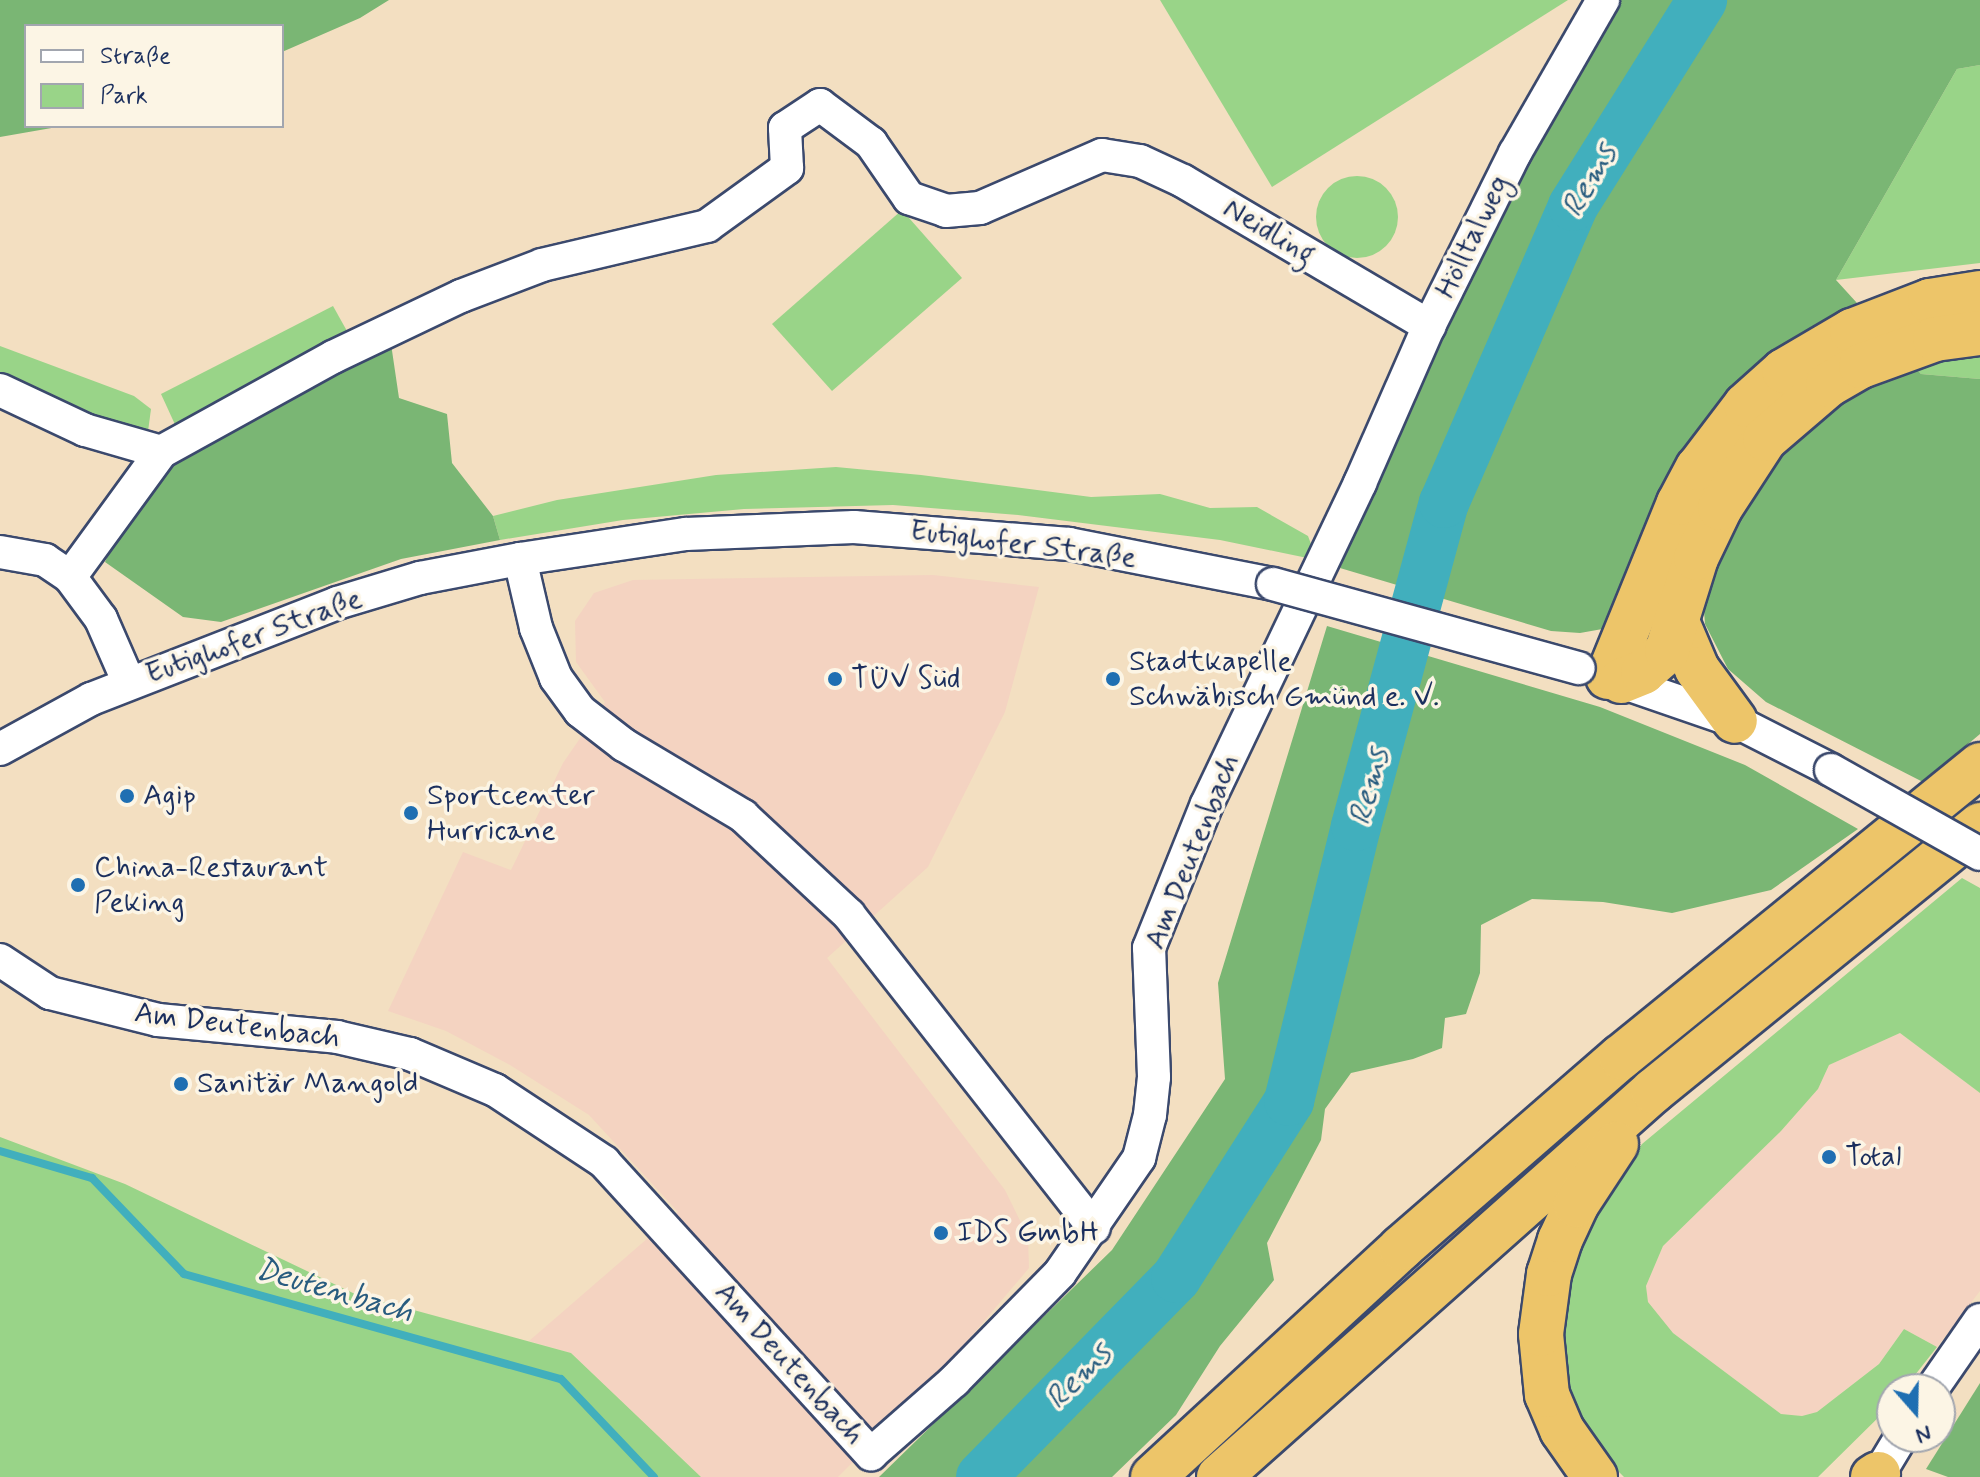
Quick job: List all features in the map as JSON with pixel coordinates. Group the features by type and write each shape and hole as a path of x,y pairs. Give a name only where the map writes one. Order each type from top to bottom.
{"highway":[{"path":"1603,675 1679,503 1698,468 1746,405 1784,371 1852,331 1930,301 1980,293"},
{"path":"1603,675 1656,663 1667,651 1696,558 1720,508 1765,439 1828,385 1861,366 1935,339 1980,333"},
{"path":"1677,622 1697,669 1735,721"},
{"path":"1153,1477 1401,1248 1621,1057 1980,765"},
{"path":"1219,1477 1653,1091 1980,825"},
{"path":"1595,1477 1562,1430 1547,1395 1541,1362 1544,1301 1557,1251 1576,1205 1653,1091"}],"street":[{"name":"Hölltalweg","path":"1262,688 1360,483 1429,326 1515,153 1603,0"},
{"name":"Neidling","path":"161,452 333,357 461,296 542,265 707,226 787,168 785,128 820,105 871,143 909,198 946,211 980,208 1102,155 1140,161 1183,181 1429,326"},
{"path":"0,390 85,430 161,452 70,577"},
{"name":"Eutighofer Straße","path":"0,749 40,725 129,683 337,603 420,578 520,559 686,534 854,527 1069,544 1273,584 1603,675 1735,721 1831,770 1980,854"},
{"path":"0,552 45,560 70,577 101,619 129,683"},
{"path":"520,559 536,628 556,678 580,711 624,745 743,816 849,915 1094,1227"},
{"name":"Am Deutenbach","path":"0,960 50,993 158,1020 337,1037 410,1054 495,1090 604,1162 871,1454 975,1359 1060,1273 1139,1158 1150,1115 1154,1077 1149,948 1207,804 1262,688"},
{"path":"1943,1373 1980,1320"},
{"path":"1876,1476 1891,1453"}],"shaded area":[{"path":"933,575 1039,587 1005,712 928,867 827,958 1005,1190 1028,1237 1029,1268 931,1384 838,1477 701,1477 571,1353 529,1341 678,1212 589,1115 510,1065 446,1031 388,1011 463,852 511,870 563,763 605,702 576,662 575,621 594,593 633,580"},
{"path":"1900,1033 1980,1093 1980,1291 1937,1347 1904,1329 1879,1364 1817,1412 1802,1416 1781,1414 1656,1317 1648,1302 1646,1286 1663,1246 1781,1131 1818,1089 1829,1065"}],"green space":[{"path":"0,0 389,0 360,18 284,51 284,24 24,24 24,128 52,128 0,137"},
{"path":"1160,0 1568,0 1272,187"},
{"path":"1617,0 1980,0 1980,65 1957,69 1836,280 1867,314 1608,628 1580,633 1551,631 1340,568 1452,304"},
{"path":"1980,65 1980,263 1836,280 1957,69"},
{"path":"1357,176 1373,179 1386,188 1395,201 1398,217 1395,233 1386,246 1373,255 1357,258 1341,255 1328,246 1319,233 1316,217 1319,201 1328,188 1341,179"},
{"path":"902,210 962,278 832,391 772,324"},
{"path":"333,306 352,340 178,431 161,394"},
{"path":"390,337 399,398 447,414 452,463 493,516 500,540 401,559 221,622 183,617 105,562 136,492 175,452"},
{"path":"0,346 134,396 151,409 147,439 0,379"},
{"path":"1980,350 1980,379 1921,374 1910,362"},
{"path":"1910,362 1921,374 1980,379 1980,734 1923,782 1766,702 1728,669 1705,624 1702,585 1775,451 1813,417"},
{"path":"836,467 1091,497 1160,494 1210,508 1257,507 1308,536 1317,560 1220,540 1018,515 893,505 744,509 623,520 500,540 493,516 557,500 716,475"},
{"path":"1327,626 1600,707 1745,765 1858,829 1771,890 1672,913 1603,902 1532,899 1481,925 1480,973 1466,1014 1445,1018 1442,1048 1413,1059 1351,1073 1325,1109 1321,1140 1267,1243 1274,1280 1220,1346 1176,1415 1112,1477 879,1477 1112,1250 1225,1079 1218,983"},
{"path":"1962,878 1980,888 1980,1093 1900,1033 1829,1065 1818,1089 1781,1131 1663,1246 1646,1286 1648,1302 1673,1333 1781,1414 1802,1416 1817,1412 1879,1364 1904,1329 1937,1347 1917,1373 1876,1373 1876,1420 1818,1477 1624,1477 1599,1452 1571,1406 1557,1345 1563,1286 1592,1216 1642,1144"},
{"path":"0,1137 125,1184 355,1294 571,1353 701,1477 0,1477"},
{"path":"1980,1383 1980,1477 1948,1477 1926,1469 1936,1453 1956,1453 1956,1421"}],"waterway":[{"name":"Rems","path":"981,1477 1176,1278 1289,1101 1356,826 1444,503 1573,206 1702,0"},
{"name":"Deutenbach","path":"0,1151 92,1178 184,1274 561,1379 654,1477"}],"place":[{"name":"TÜV Süd","path":"835,679"},
{"name":"Stadtkapelle Schwäbisch Gmünd e. V.","path":"1113,679"},
{"name":"Agip","path":"127,796"},
{"name":"Sportcenter Hurricane","path":"411,813"},
{"name":"China-Restaurant Peking","path":"78,885"},
{"name":"Sanitär Mangold","path":"181,1084"},
{"name":"Total","path":"1829,1157"},
{"name":"IDS GmbH","path":"941,1233"}]}
